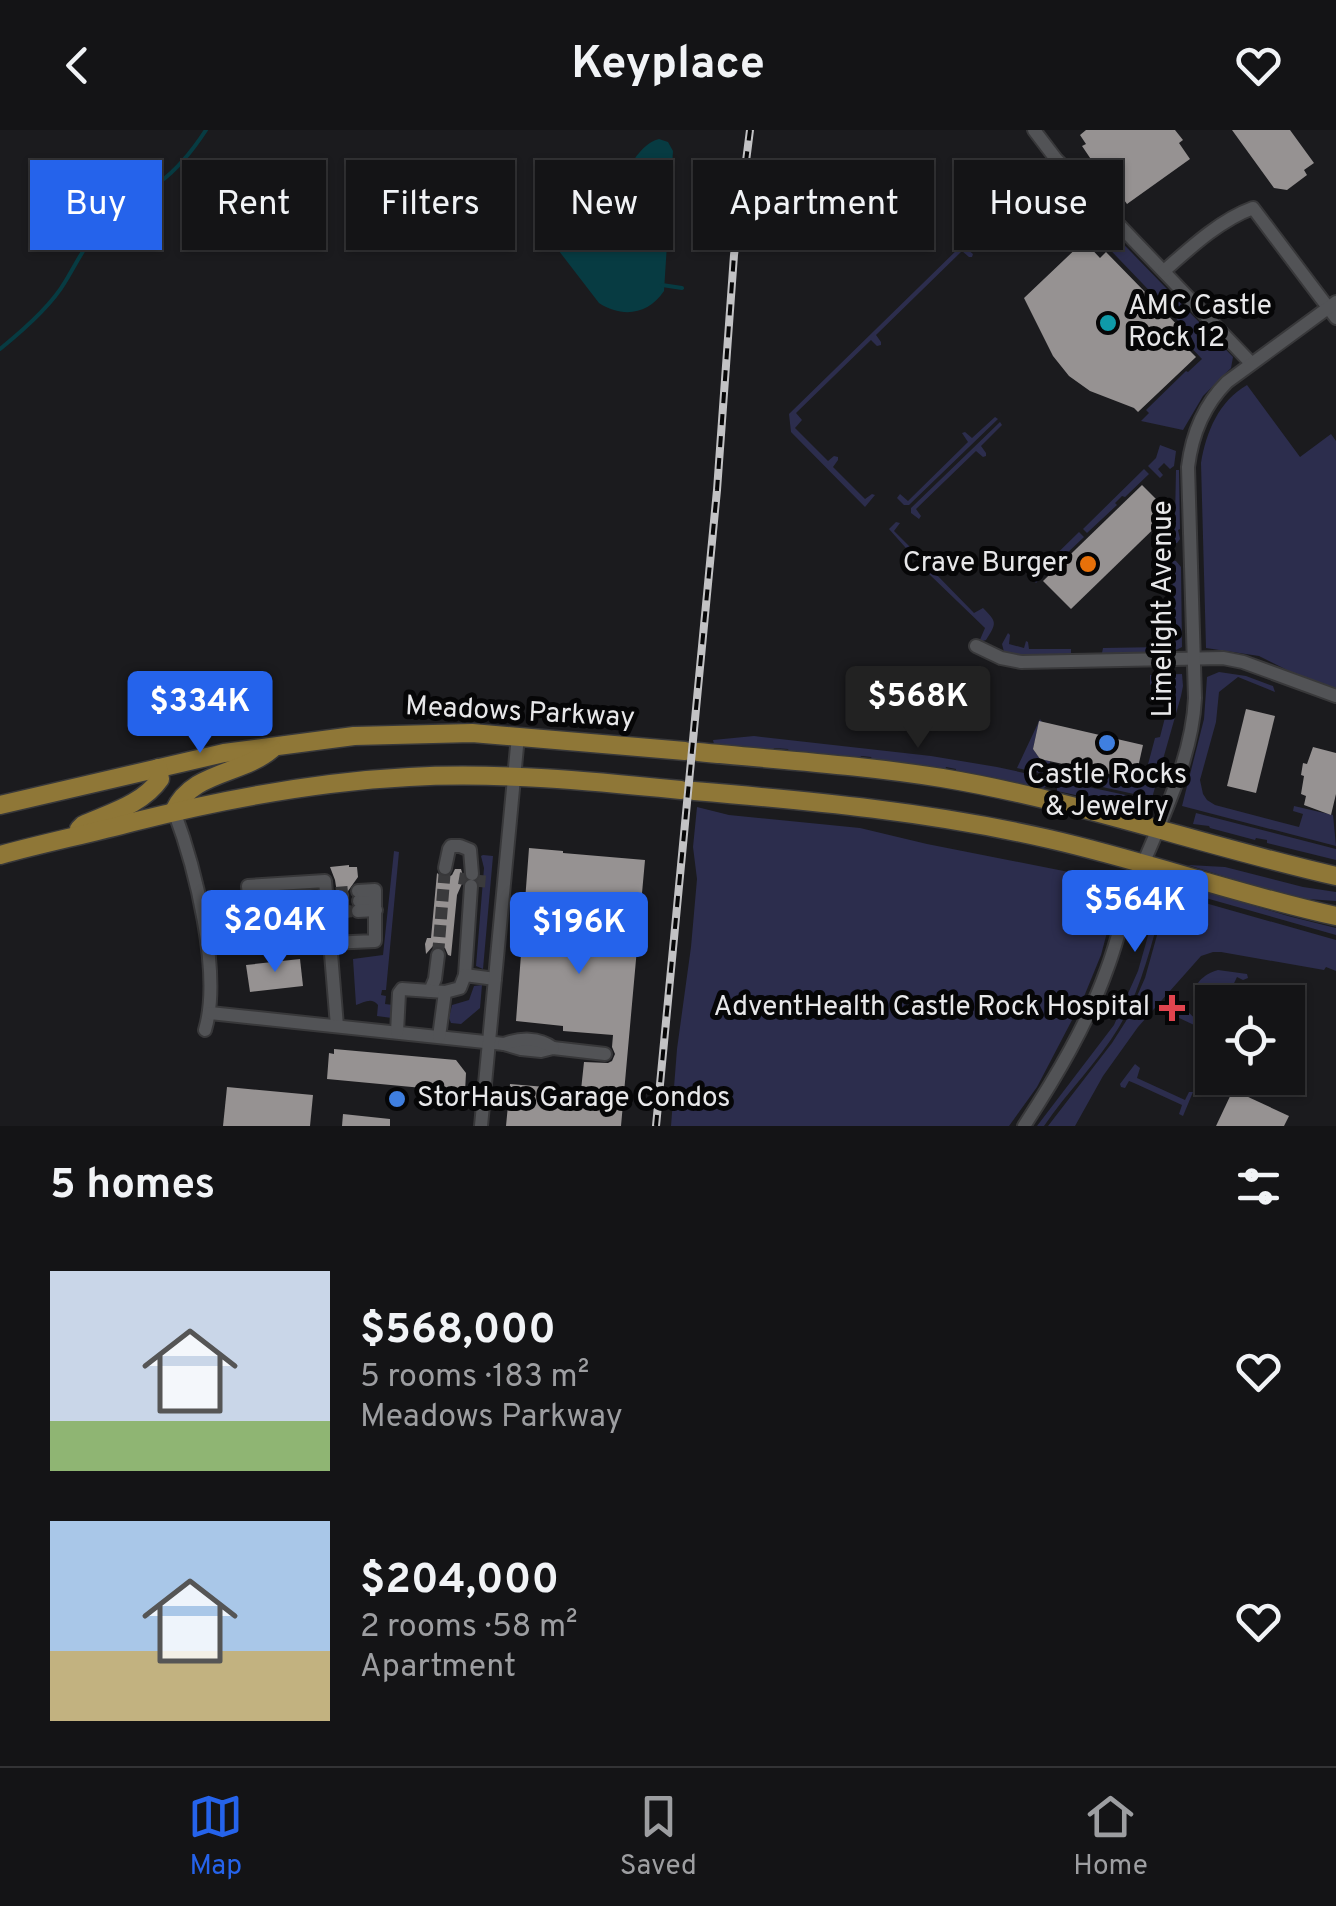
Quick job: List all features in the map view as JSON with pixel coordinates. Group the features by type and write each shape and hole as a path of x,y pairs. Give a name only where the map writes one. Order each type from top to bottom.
{"main road":[{"name":"Meadows Parkway","path":"0,805 158,768 276,746 354,736 518,736 942,778 1011,792 1336,876"},
{"path":"174,812 180,797 206,780 262,757 276,746"},
{"path":"72,837 83,825 150,793 160,779 158,768"},
{"path":"0,856 242,796 412,776 514,776 941,818 1044,838 1336,916"}],"street":[{"path":"1034,130 1056,159 1252,362"},
{"path":"1164,271 1242,212 1253,208 1333,309"},
{"name":"Limelight Avenue","path":"1024,1126 1097,996 1132,892 1169,806 1192,718 1195,698 1188,467 1201,416 1227,382 1333,309"},
{"path":"976,646 1021,662 1222,658 1336,696"},
{"path":"481,1126 518,736"},
{"path":"174,812 208,941 210,1013 205,1030"},
{"path":"397,1032 402,989 460,988 466,958 474,950 470,850 451,846 445,868"},
{"path":"254,937 248,886 286,888 325,881 332,903 329,937 337,1026"},
{"path":"208,941 254,937 290,928 329,937 376,941 376,904 358,901"},
{"path":"438,954 439,1037"},
{"path":"465,975 496,979"},
{"path":"210,1013 488,1042 541,1052 553,1048 605,1054"}],"shaded area":[{"path":"651,142 668,142 672,160 634,160"},
{"path":"1123,244 1233,357 1231,368 1203,396 1183,430 1141,421 1149,413 1146,410 1202,359 1184,340 1190,333 1110,250 1123,250"},
{"path":"558,250 667,250 664,291 658,299 634,312 617,311 599,303"},
{"path":"957,250 968,250 973,254 969,257 962,251 876,335 881,345 871,340 796,413 802,420 795,428 828,461 838,457 833,467 865,499 875,495 865,507 791,432 789,414"},
{"path":"1247,385 1300,457 1331,434 1336,441 1336,691 1259,656 1206,648 1201,463 1215,418"},
{"path":"995,417 998,419 909,505 897,498 900,494 908,501 968,442 962,433 972,438"},
{"path":"1000,422 1002,425 981,446 986,456 976,451 916,509 919,519 911,513 911,508"},
{"path":"1160,445 1176,451 1174,466 1170,469 1164,463 1158,469 1163,475 1160,478 1148,466"},
{"path":"1144,469 1149,474 1087,533 1083,529"},
{"path":"1176,470 1180,539 1163,545 1156,539 1164,536 1162,533 1175,519"},
{"path":"900,523 894,531 927,564 937,560 931,569 974,613 983,608 991,617 994,626 986,640 979,642 985,628 889,529"},
{"path":"1079,532 1084,537 1036,583 1032,578"},
{"path":"1168,560 1181,567 1182,647 1172,652 1102,653 1103,648 1163,647 1164,636 1174,635 1172,567 1162,565"},
{"path":"1008,633 1009,644 1024,648 1026,641 1029,649 1071,649 1071,654 1028,656 1004,652 1002,644"},
{"path":"1219,672 1246,676 1273,686 1275,692 1238,677 1219,692 1216,722 1200,780 1207,800 1299,827 1303,814 1293,811 1294,806 1333,815 1336,846 1182,806 1204,719 1207,677"},
{"path":"1182,674 1181,696 1152,798 1017,768 1040,719 1033,749 1040,759 1050,761 1050,765 1130,782 1146,772 1169,702 1160,699 1168,693 1160,680 1150,685 1150,675"},
{"path":"754,736 931,756 1130,796 1128,806 946,767 945,770 871,757 714,744 713,740"},
{"path":"697,807 729,815 860,828 1109,880 1119,887 1101,955 1083,999 1037,1087 1009,1126 671,1126 697,879 693,847"},
{"path":"1196,813 1336,849 1336,860 1193,824"},
{"path":"394,851 399,852 386,990 381,995 386,996 385,1004 393,1005 392,1018 377,1016 378,1005 373,1001 356,1005 353,959 383,955"},
{"path":"483,855 493,856 483,969 476,966"},
{"path":"1188,865 1225,867 1336,892 1336,901 1293,898"},
{"path":"1182,887 1336,928 1336,935 1188,893"},
{"path":"1176,892 1336,940 1336,971 1221,952 1201,956 1138,1027 1103,1076 1075,1126 1048,1126 1126,1021 1145,978 1168,896"},
{"path":"1156,909 1161,910 1144,970 1119,1027 1044,1126 1037,1126 1114,1025 1138,971"},
{"path":"1218,970 1247,974 1248,978 1237,977 1233,985 1197,985"},
{"path":"482,985 480,1008 461,1024 451,1023 452,1005 469,1000 474,986"},
{"path":"1184,1008 1195,1019 1195,1025 1177,1017 1172,1025 1166,1023 1176,1009"},
{"path":"1135,1064 1140,1068 1137,1078 1185,1100 1193,1092 1183,1116 1179,1114 1182,1105 1129,1081 1125,1088 1121,1087"}],"building":[{"path":"1086,130 1175,130 1190,159 1127,204 1123,198 1123,160 1091,160 1080,135"},
{"path":"1232,130 1290,130 1314,163 1304,170 1307,175 1287,190 1274,188"},
{"name":"AMC Castle Rock 12","path":"1075,250 1092,250 1100,258 1106,252 1186,334 1180,341 1196,357 1138,412 1090,391 1069,376 1053,356 1024,298"},
{"path":"1142,485 1170,513 1071,609 1043,581"},
{"path":"1246,709 1275,716 1256,793 1227,786"},
{"path":"1039,721 1143,745 1137,772 1127,778 1040,759 1033,749"},
{"path":"1313,747 1336,753 1336,794 1331,815 1304,805 1306,796 1301,794 1303,763 1307,764"},
{"path":"529,848 645,860 621,1126 506,1126 510,1084 581,1090 584,1062 608,1063 615,1054 613,1035 563,1031 563,1026 516,1021"},
{"path":"330,867 357,867 358,877 348,891 350,917 341,918"},
{"path":"455,869 461,869 464,879 457,895 451,956 438,945 426,954 437,873 447,878"},
{"path":"314,892 316,919 263,924 261,896"},
{"path":"300,959 303,986 250,992 246,965"},
{"path":"334,1049 456,1060 466,1073 465,1092 327,1079 329,1053 334,1054"},
{"path":"227,1087 313,1095 310,1126 223,1126"},
{"path":"1231,1095 1244,1095 1289,1116 1284,1126 1216,1126"},
{"path":"343,1114 390,1119 390,1126 342,1126"}],"waterway":[{"path":"0,349 52,300 104,224 173,171 206,130"},
{"path":"662,285 682,288"}],"tunnel":[{"path":"438,955 445,868"},
{"path":"464,885 466,873"},
{"path":"479,887 480,875"},
{"path":"336,893 358,891"},
{"path":"287,894 289,922"},
{"path":"337,902 359,901"},
{"path":"340,912 358,911"}],"railway":[{"path":"656,1126 717,490 734,255 750,130"}],"place":[{"name":"AMC Castle Rock 12","path":"1108,323"},
{"name":"Crave Burger","path":"1088,564"},
{"name":"Castle Rocks & Jewelry","path":"1107,743"},
{"name":"AdventHealth Castle Rock Hospital","path":"1172,1008"},
{"name":"StorHaus Garage Condos","path":"397,1099"}]}
